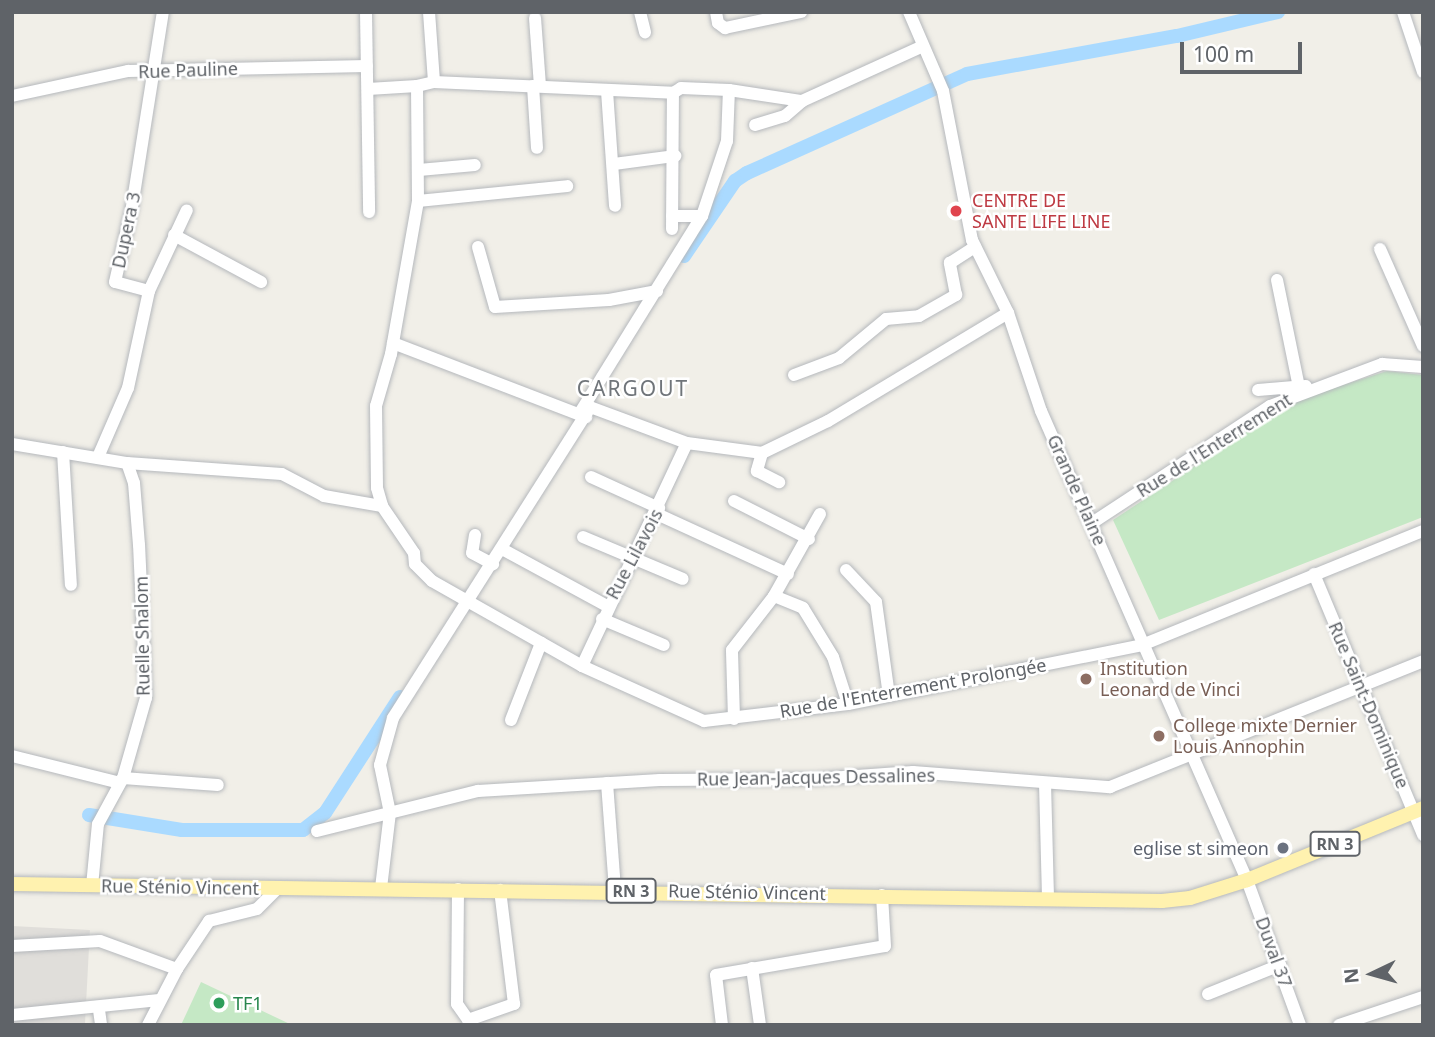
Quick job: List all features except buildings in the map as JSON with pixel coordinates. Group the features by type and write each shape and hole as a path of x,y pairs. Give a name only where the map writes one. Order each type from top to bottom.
{"main road":[{"name":"Rue Sténio Vincent","path":"12,884 615,890 1163,901 1190,898 1247,880 1418,810"}],"street":[{"name":"Dupera 3","path":"149,291 115,282 132,207 163,12"},
{"path":"366,12 369,212"},
{"path":"429,12 434,82"},
{"path":"640,12 645,32"},
{"path":"716,12 718,23 725,28 801,12"},
{"name":"Grande Plaine","path":"909,12 941,84 975,247 1008,313 1041,411 1247,880"},
{"path":"1403,12 1423,72"},
{"path":"536,18 537,148"},
{"path":"755,125 785,116 802,101 923,46"},
{"name":"Rue Pauline","path":"12,96 65,83 155,70 367,66"},
{"path":"368,89 417,86 434,82 673,93 681,88 729,90 802,101"},
{"name":"Rue de l'Enterrement Prolongée","path":"417,86 418,201 393,343 375,422 377,488 382,506 414,553 415,564 463,601 582,666 689,717 734,719 848,704 1142,645"},
{"path":"381,888 390,813 380,765 393,718 463,601 502,549 702,216 727,141 729,90"},
{"path":"607,91 615,206"},
{"path":"673,93 675,156 672,222 702,216"},
{"path":"614,164 675,156"},
{"path":"419,170 475,164"},
{"path":"418,201 567,186"},
{"path":"98,457 128,388 149,291 187,210"},
{"path":"174,235 261,282"},
{"path":"478,247 495,307 609,300 657,291"},
{"path":"794,375 839,358 886,319 919,316 956,295 950,263 975,247"},
{"path":"1380,249 1423,346"},
{"path":"1277,280 1299,387"},
{"path":"582,415 590,407 687,443 762,453 828,421 1008,313"},
{"path":"393,343 582,415"},
{"name":"Rue de l'Enterrement","path":"1092,523 1270,407 1317,385 1382,364 1423,367"},
{"path":"1258,390 1317,385"},
{"path":"510,520 569,438"},
{"name":"Rue Lilavois","path":"582,666 607,606 658,511 687,443"},
{"path":"12,444 127,463 282,474 324,496 382,506"},
{"path":"63,452 71,585"},
{"path":"762,453 757,471 779,482"},
{"name":"Ruelle Shalom","path":"92,886 102,817 122,780 146,698 137,520 127,463"},
{"path":"591,477 788,574"},
{"path":"734,501 809,539"},
{"path":"734,719 732,650 774,596 809,539 820,514"},
{"path":"1142,645 1423,531"},
{"path":"475,535 472,553 490,562"},
{"path":"583,537 683,579"},
{"path":"502,549 607,606"},
{"path":"846,570 876,602 889,696"},
{"name":"Rue Saint-Dominique","path":"1314,574 1418,810 1423,835"},
{"path":"774,596 803,608 833,657 848,704"},
{"path":"602,619 664,645"},
{"path":"510,720 541,643"},
{"name":"Rue Jean-Jacques Dessalines","path":"317,831 478,790 607,783 815,779 913,772 1110,787 1191,751 1423,661"},
{"path":"12,756 122,780 218,785"},
{"path":"607,783 615,890"},
{"path":"1045,783 1048,900"},
{"name":"Duval 37","path":"1247,880 1300,1025"},
{"path":"148,1025 177,969 209,921 257,909 278,888"},
{"path":"458,889 457,1004 470,1022 514,1004 500,890"},
{"path":"722,1025 716,975 886,946 882,895"},
{"path":"12,946 100,942 177,969"},
{"path":"1208,994 1280,965"},
{"path":"752,968 760,1025"},
{"path":"1339,1025 1423,997"},
{"path":"12,1015 99,1010 159,1000"},
{"path":"99,1010 100,1025"}],"shaded area":[{"path":"12,926 90,930 85,1025 12,1025"}],"green space":[{"path":"1387,371 1423,375 1423,517 1159,620 1113,520 1293,401"},
{"name":"TF1","path":"201,982 292,1025 181,1025"}],"waterway":[{"path":"684,256 735,181 747,173 967,74 1177,36 1278,12"},
{"path":"89,815 182,830 303,830 325,813 400,697"}],"place":[{"name":"CENTRE DE SANTE LIFE LINE","path":"956,211"},
{"name":"Institution Leonard de Vinci","path":"1086,679"},
{"name":"College mixte Dernier Louis Annophin","path":"1159,736"},
{"name":"eglise st simeon","path":"1283,848"},
{"name":"TF1","path":"219,1003"}],"district":[{"name":"CARGOUT","path":"633,388"}]}
